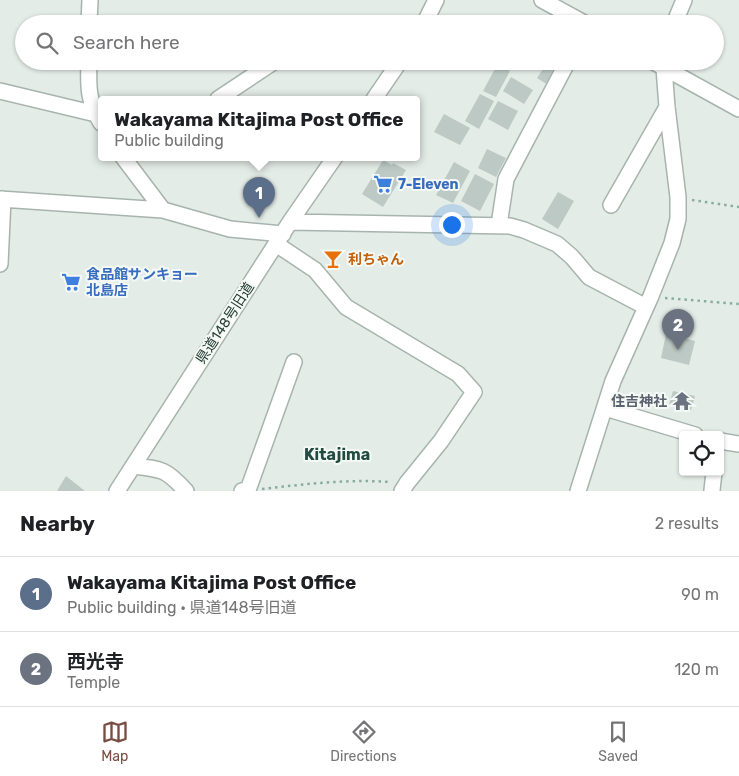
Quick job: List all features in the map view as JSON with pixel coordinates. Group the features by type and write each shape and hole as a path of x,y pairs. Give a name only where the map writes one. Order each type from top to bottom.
{"street":[{"path":"89,15 90,0"},
{"path":"428,15 436,0"},
{"path":"542,0 570,15"},
{"path":"678,15 684,0"},
{"path":"89,70 88,90 98,115"},
{"path":"222,96 262,70"},
{"path":"376,96 394,70"},
{"path":"499,225 506,179 563,70"},
{"path":"578,491 613,381 649,302 672,243 678,219 678,197 662,70"},
{"path":"671,70 739,109"},
{"path":"0,92 98,118"},
{"path":"610,205 667,106"},
{"path":"129,161 163,210"},
{"name":"県道148号旧道","path":"117,491 283,233 332,161"},
{"path":"0,264 2,199 163,210 230,229 283,233 499,225 524,230 557,244 572,256 589,278 649,302"},
{"path":"283,233 346,307 458,374 474,392 441,441 404,487"},
{"path":"245,491 294,362"},
{"path":"605,408 682,431"},
{"path":"724,442 739,444"},
{"path":"133,466 157,468 167,472 186,491"},
{"path":"712,490 714,476"}],"path":[{"path":"678,197 739,207"},
{"path":"649,302 739,304"},
{"path":"245,491 329,481 360,480 404,487"}],"building":[{"path":"494,70 510,71 496,97 483,91"},
{"path":"542,70 551,70 556,73 548,85 537,78"},
{"path":"511,77 533,90 524,104 503,91"},
{"path":"480,94 494,101 479,129 465,121"},
{"path":"498,101 518,111 508,130 488,119"},
{"path":"444,114 470,128 460,145 434,132"},
{"path":"487,149 506,158 496,177 478,168"},
{"name":"7-Eleven","path":"382,161 392,165 393,163 406,170 383,207 362,194"},
{"path":"454,162 470,171 453,203 436,195"},
{"path":"475,174 494,184 480,211 461,201"},
{"path":"558,192 574,201 558,229 542,219"},
{"path":"666,334 695,341 689,365 661,358"},
{"name":"住吉神社","path":"673,391 695,396 691,410 669,405"},
{"path":"66,476 85,491 57,491"}],"place":[{"name":"7-Eleven","path":"383,184"},
{"name":"Wakayama Kitajima Post Office","path":"259,218"},
{"name":"利ちゃん","path":"333,259"},
{"name":"食品館サンキョー 北島店","path":"71,282"},
{"name":"西光寺","path":"678,350"},
{"name":"住吉神社","path":"682,401"}],"district":[{"name":"Kitajima","path":"337,454"}]}
